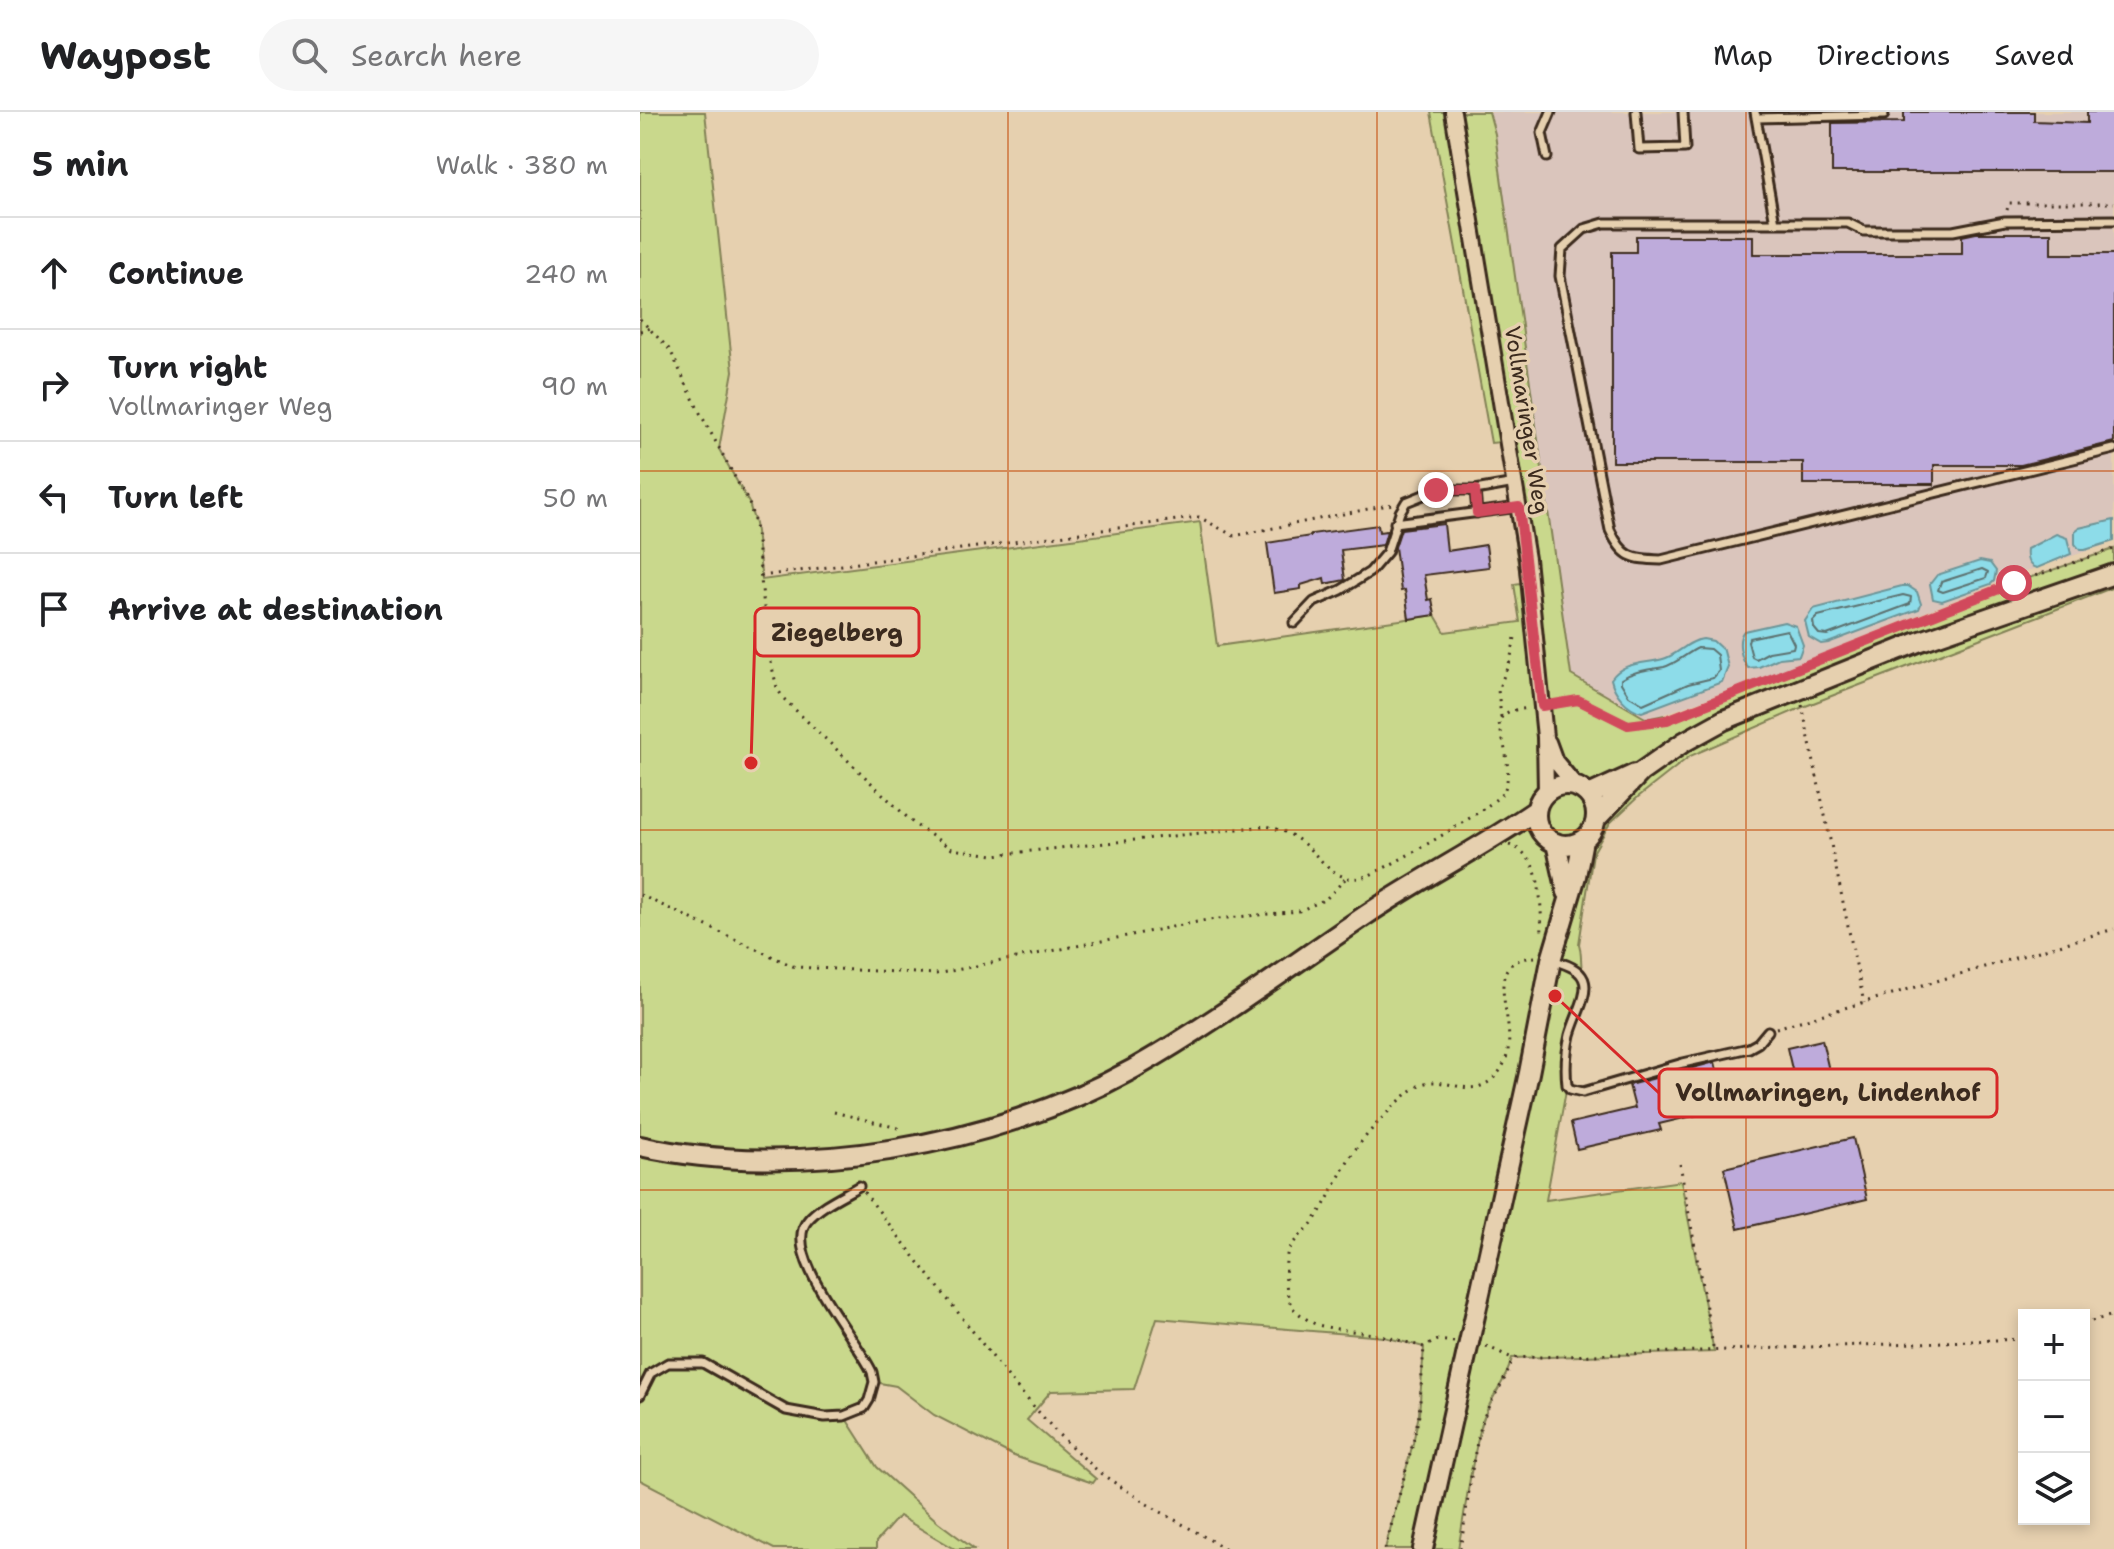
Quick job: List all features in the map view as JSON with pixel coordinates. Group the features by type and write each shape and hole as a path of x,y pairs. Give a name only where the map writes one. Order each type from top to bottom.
{"street":[{"name":"Vollmaringer Weg","path":"1453,112 1519,507 1545,737 1546,791"},
{"path":"1423,1549 1529,1073 1551,960 1583,840 1597,818 1641,772 1684,742 1724,720 1918,642 2114,574"},
{"name":"Vollmaringer Weg","path":"1545,737 1555,761 1582,790"},
{"path":"640,1146 664,1152 746,1159 854,1155 907,1148 971,1133 1049,1107 1131,1070 1216,1017 1431,872 1491,840 1536,810 1546,791 1556,786 1582,790 1641,772"},
{"path":"1582,790 1596,810 1597,818"},
{"path":"1536,810 1541,831 1556,843 1570,845 1583,840"},
{"path":"1491,840 1541,831"},
{"path":"1556,843 1568,899"}],"lane":[{"path":"1547,157 1542,133 1551,112"},
{"path":"1636,112 1639,149 1685,148 1683,112"},
{"path":"1775,223 1755,115 1884,115"},
{"path":"2114,220 2005,221 1953,231 1864,231 1848,223 1604,223 1584,229 1562,249 1560,276 1610,530 1619,549 1635,559 1661,560 2114,449"},
{"path":"1294,623 1314,602 1370,572 1387,552 1395,523 1406,502 1436,490 1475,490 1515,483"},
{"path":"1475,490 1477,513"},
{"path":"1395,523 1519,507"},
{"path":"1551,960 1573,968 1585,983 1586,993 1566,1054 1567,1085 1575,1091 1594,1089 1749,1048 1768,1031"},
{"path":"640,1395 651,1373 668,1363 703,1363 786,1410 804,1415 844,1416 864,1408 872,1392 872,1372 807,1267 801,1240 805,1222 821,1208 859,1186"}],"path":[{"path":"2005,221 2009,203 2114,203"},
{"path":"640,319 670,350 749,503 755,524 769,654 777,688 783,698 914,824 952,849 994,855 1266,826 1280,829 1299,840 1332,870 1346,878 1368,875 1428,842 1497,798 1506,781 1498,690 1510,661 1516,633"},
{"path":"640,331 651,328"},
{"path":"761,576 1199,517 1234,536 1406,502"},
{"path":"1501,717 1507,712 1578,700 1628,725 1667,720 2000,588 2114,549"},
{"path":"1799,689 1864,1003"},
{"path":"1491,840 1518,848 1536,871 1542,936"},
{"path":"640,895 795,967 936,974 1207,920 1299,911 1326,899 1346,878"},
{"path":"1768,1031 2114,929"},
{"path":"1551,960 1525,958 1508,967 1503,974 1501,984 1509,1017 1510,1047 1491,1081 1465,1089 1441,1083 1423,1083 1405,1095 1351,1155 1314,1221 1288,1251 1287,1297 1291,1306 1310,1322 1424,1347 1438,1340 1469,1343 1490,1347 1512,1358 2018,1339"},
{"path":"834,1112 885,1123"},
{"path":"1680,1164 1714,1352"},
{"path":"859,1186 1013,1383 1058,1434 1100,1473 1226,1549"},
{"path":"2090,1321 2114,1315"},
{"path":"1385,1549 1419,1415 1424,1347"},
{"path":"1460,1549 1482,1422 1492,1397 1504,1381 1512,1358"}],"shaded area":[{"path":"1489,112 2114,112 2114,542 2024,572 1753,682 1647,720 1571,675 1530,401 1495,134"}],"green space":[{"path":"640,112 705,112 733,371 719,449 749,503 755,524 762,580 1200,522 1217,646 1435,615 1445,632 1520,622 1514,584 1521,583 1500,442 1491,443 1431,112 1489,112 1495,134 1571,675 1647,719 1664,715 1668,720 2014,583 2114,549 2114,587 1803,707 1690,756 1610,823 1593,853 1579,944 1585,983 1571,1032 1567,1085 1546,1200 1681,1181 1714,1352 1512,1358 1483,1420 1458,1549 1385,1549 1419,1414 1424,1347 1384,1337 1157,1318 1134,1389 1051,1391 1027,1420 1096,1479 1093,1483 1014,1456 934,1415 896,1386 874,1382 869,1400 845,1417 877,1467 938,1522 974,1549 955,1549 899,1516 876,1542 876,1549 774,1549 640,1480"}],"water":[{"path":"2114,520 2114,541 2085,550 2080,550 2075,544 2075,531 2079,528"},
{"path":"2056,534 2067,538 2071,554 2037,568 2031,565 2027,549"},
{"path":"1980,561 1990,563 1996,571 1991,584 1942,601 1933,599 1930,584 1937,575"},
{"path":"1902,586 1917,592 1921,604 1919,609 1828,643 1821,644 1809,637 1805,621 1813,609"},
{"path":"1784,622 1796,626 1803,645 1799,656 1779,658 1759,667 1748,668 1740,650 1744,631"},
{"path":"1703,639 1713,641 1724,651 1728,667 1722,682 1642,712 1631,708 1618,695 1611,679 1622,669 1668,657"}],"building":[{"path":"1904,112 2034,112 2034,121 2087,123 2087,112 2114,112 2114,172 1832,172 1832,123 1904,122"},
{"path":"1976,233 2051,233 2051,254 2114,254 2114,442 2021,465 1934,465 1934,484 1803,484 1803,462 1612,462 1612,252 1636,252 1636,236 1753,236 1753,254 1962,254 1962,236"},
{"path":"1444,524 1447,551 1486,545 1489,567 1424,575 1428,600 1432,599 1435,615 1409,619 1405,590 1401,591 1395,547 1401,529"},
{"path":"1378,525 1379,532 1387,531 1383,545 1341,550 1345,580 1325,584 1324,578 1301,585 1301,589 1274,593 1267,543"},
{"path":"1822,1040 1835,1097 1839,1096 1842,1107 1803,1116 1787,1048"},
{"path":"1715,1062 1726,1108 1659,1124 1661,1130 1577,1149 1571,1123 1635,1108 1629,1085"},
{"path":"1853,1138 1867,1199 1738,1229 1724,1168"}],"place":[{"name":"Ziegelberg","path":"751,763"},
{"name":"Vollmaringen, Lindenhof","path":"1555,996"}],"route":[{"path":"1436,490 1475,490 1477,513 1519,507 1542,706 1578,700 1628,725 1648,725 1667,720 2014,583"}]}
